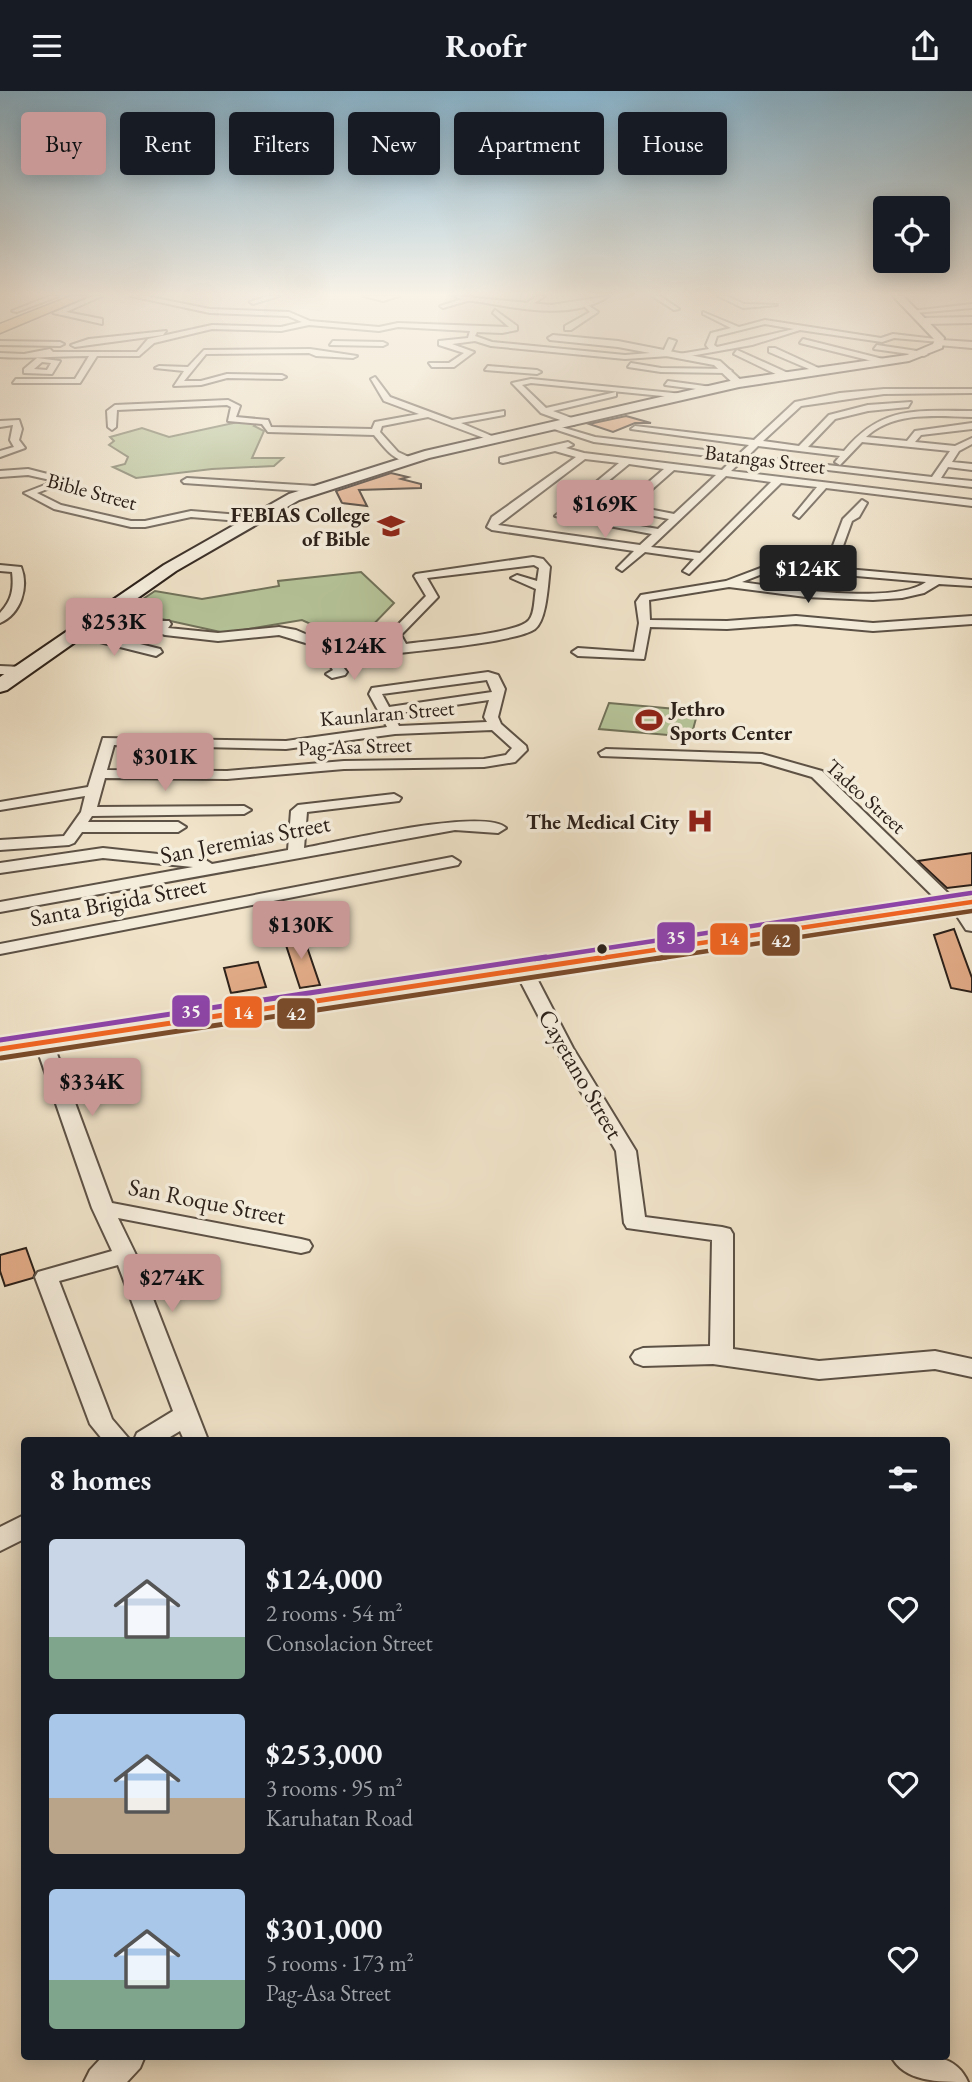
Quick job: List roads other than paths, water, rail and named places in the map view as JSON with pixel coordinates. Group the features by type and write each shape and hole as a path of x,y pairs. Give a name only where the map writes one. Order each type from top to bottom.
{"highway":[{"path":"0,1049 523,969 963,909"}],"main road":[{"path":"0,686 170,568 284,502 408,460 564,426 712,389"}],"street":[{"path":"380,389 383,395 407,407 495,439"},
{"path":"521,389 564,426 597,438 972,484"},
{"path":"558,393 576,389"},
{"path":"605,389 683,396"},
{"path":"544,411 628,391"},
{"path":"813,391 832,397"},
{"path":"621,568 740,457 788,404 832,397 909,391 972,391"},
{"path":"845,396 868,408"},
{"path":"531,400 544,397"},
{"path":"112,427 111,411 115,408 204,401 231,403 236,406 231,419 265,422 268,429 376,432"},
{"path":"802,448 832,417 868,408 919,404"},
{"path":"387,411 407,407"},
{"path":"450,423 501,413"},
{"path":"376,432 378,424 427,414"},
{"path":"835,468 873,426 891,420 972,414"},
{"name":"Bible Street","path":"0,424 16,422 18,429 14,440 20,448 0,454"},
{"path":"503,460 661,423"},
{"path":"909,444 918,433 972,426"},
{"path":"635,429 847,454"},
{"path":"376,432 395,454 408,460"},
{"path":"860,439 956,449"},
{"path":"935,479 956,449 972,441"},
{"name":"Batangas Street","path":"555,448 583,456 972,503"},
{"path":"583,456 496,519 492,527 702,557"},
{"path":"627,461 560,516 660,532"},
{"path":"946,464 972,467"},
{"path":"672,467 628,505 628,508 675,517"},
{"name":"Bible Street","path":"0,474 28,472 65,479 29,494 58,506 131,524 145,524 191,514 252,519"},
{"path":"873,491 887,474"},
{"path":"689,571 779,479"},
{"path":"187,481 316,489"},
{"path":"799,515 824,485"},
{"path":"829,570 848,519 855,515 862,503"},
{"path":"109,612 155,625 165,631 231,637 279,631 346,652 402,649 503,635 531,626 537,618 545,567 536,560 420,576 432,597 395,634 402,649"},
{"path":"578,652 639,662 645,623 642,602 645,597 728,584 774,566 972,583"},
{"path":"0,568 17,569 19,581 16,602 0,619"},
{"path":"517,578 542,586"},
{"path":"728,584 796,593 886,596 925,590 937,580"},
{"path":"645,623 727,625 796,620 873,627 972,620"},
{"path":"80,633 156,652"},
{"path":"332,674 341,672 337,667 346,652"},
{"path":"0,670 23,671"},
{"path":"395,730 375,694 377,691 488,676 493,678 498,695 491,709 495,726"},
{"path":"386,711 498,695"},
{"name":"Kaunlaran Street","path":"79,827 88,812 108,741 286,745 395,730 495,726"},
{"name":"Pag-Asa Street","path":"97,774 227,775 290,769 484,764 510,759 520,750 519,746 495,726"},
{"path":"286,745 290,769"},
{"name":"Tadeo Street","path":"606,754 762,758 817,774 963,909"},
{"path":"0,806 95,790"},
{"path":"296,853 298,811 307,806 394,798"},
{"path":"88,812 244,810"},
{"name":"San Jeremias Street","path":"0,907 455,825 498,828"},
{"path":"0,845 64,842 79,827 178,827"},
{"path":"0,868 103,853 224,866"},
{"name":"Santa Brigida Street","path":"0,949 452,862"},
{"name":"Cayetano Street","path":"523,969 564,1048 626,1151 635,1223 722,1234 721,1355"},
{"path":"44,1043 103,1207 125,1255 195,1437"},
{"name":"San Roque Street","path":"103,1207 302,1246"},
{"path":"115,1437 102,1424 46,1277 125,1255"},
{"path":"643,1357 721,1355 819,1370 856,1369 909,1360 941,1360 972,1368"},
{"path":"151,1437 185,1416"},
{"path":"0,1540 21,1528"},
{"path":"102,2082 124,2060"},
{"path":"914,2060 950,2082"}],"place":[{"name":"FEBIAS College of Bible","path":"391,526"},
{"name":"Jethro Sports Center","path":"649,720"},
{"name":"The Medical City","path":"700,821"}]}
